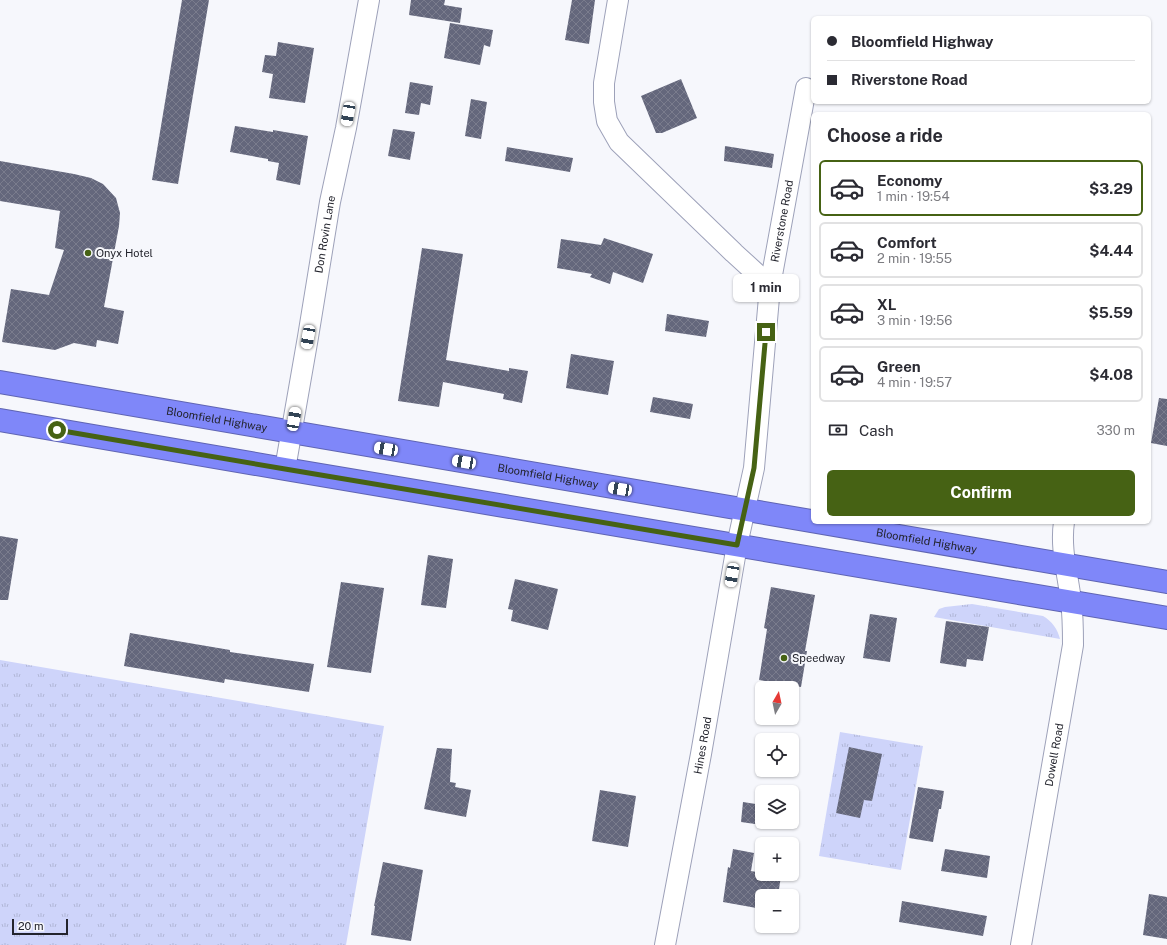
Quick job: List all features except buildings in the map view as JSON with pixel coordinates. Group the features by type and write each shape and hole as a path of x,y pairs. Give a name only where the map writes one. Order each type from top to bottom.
{"highway":[{"name":"Bloomfield Highway","path":"0,382 811,522"},
{"path":"0,420 1167,618"},
{"name":"Bloomfield Highway","path":"822,524 1167,582"}],"street":[{"name":"Don Rovin Lane","path":"285,469 330,202 346,128 369,0"},
{"path":"618,0 604,83 604,102 607,121 619,142 770,286"},
{"name":"Riverstone Road","path":"737,545 754,468 770,286 806,88"},
{"path":"1064,524 1064,565"},
{"name":"Hines Road","path":"665,945 737,545"},
{"name":"Dowell Road","path":"1021,945 1073,645 1071,601 1064,565"}],"green space":[{"path":"972,604 1043,616 1054,626 1060,639 934,617 939,609"},
{"path":"0,660 384,726 346,945 0,945"},
{"path":"840,732 923,746 901,870 819,856"}],"place":[{"name":"Onyx Hotel","path":"88,253"},
{"name":"Speedway","path":"784,658"}],"route":[{"path":"57,430 737,545 754,468 766,332"}]}
